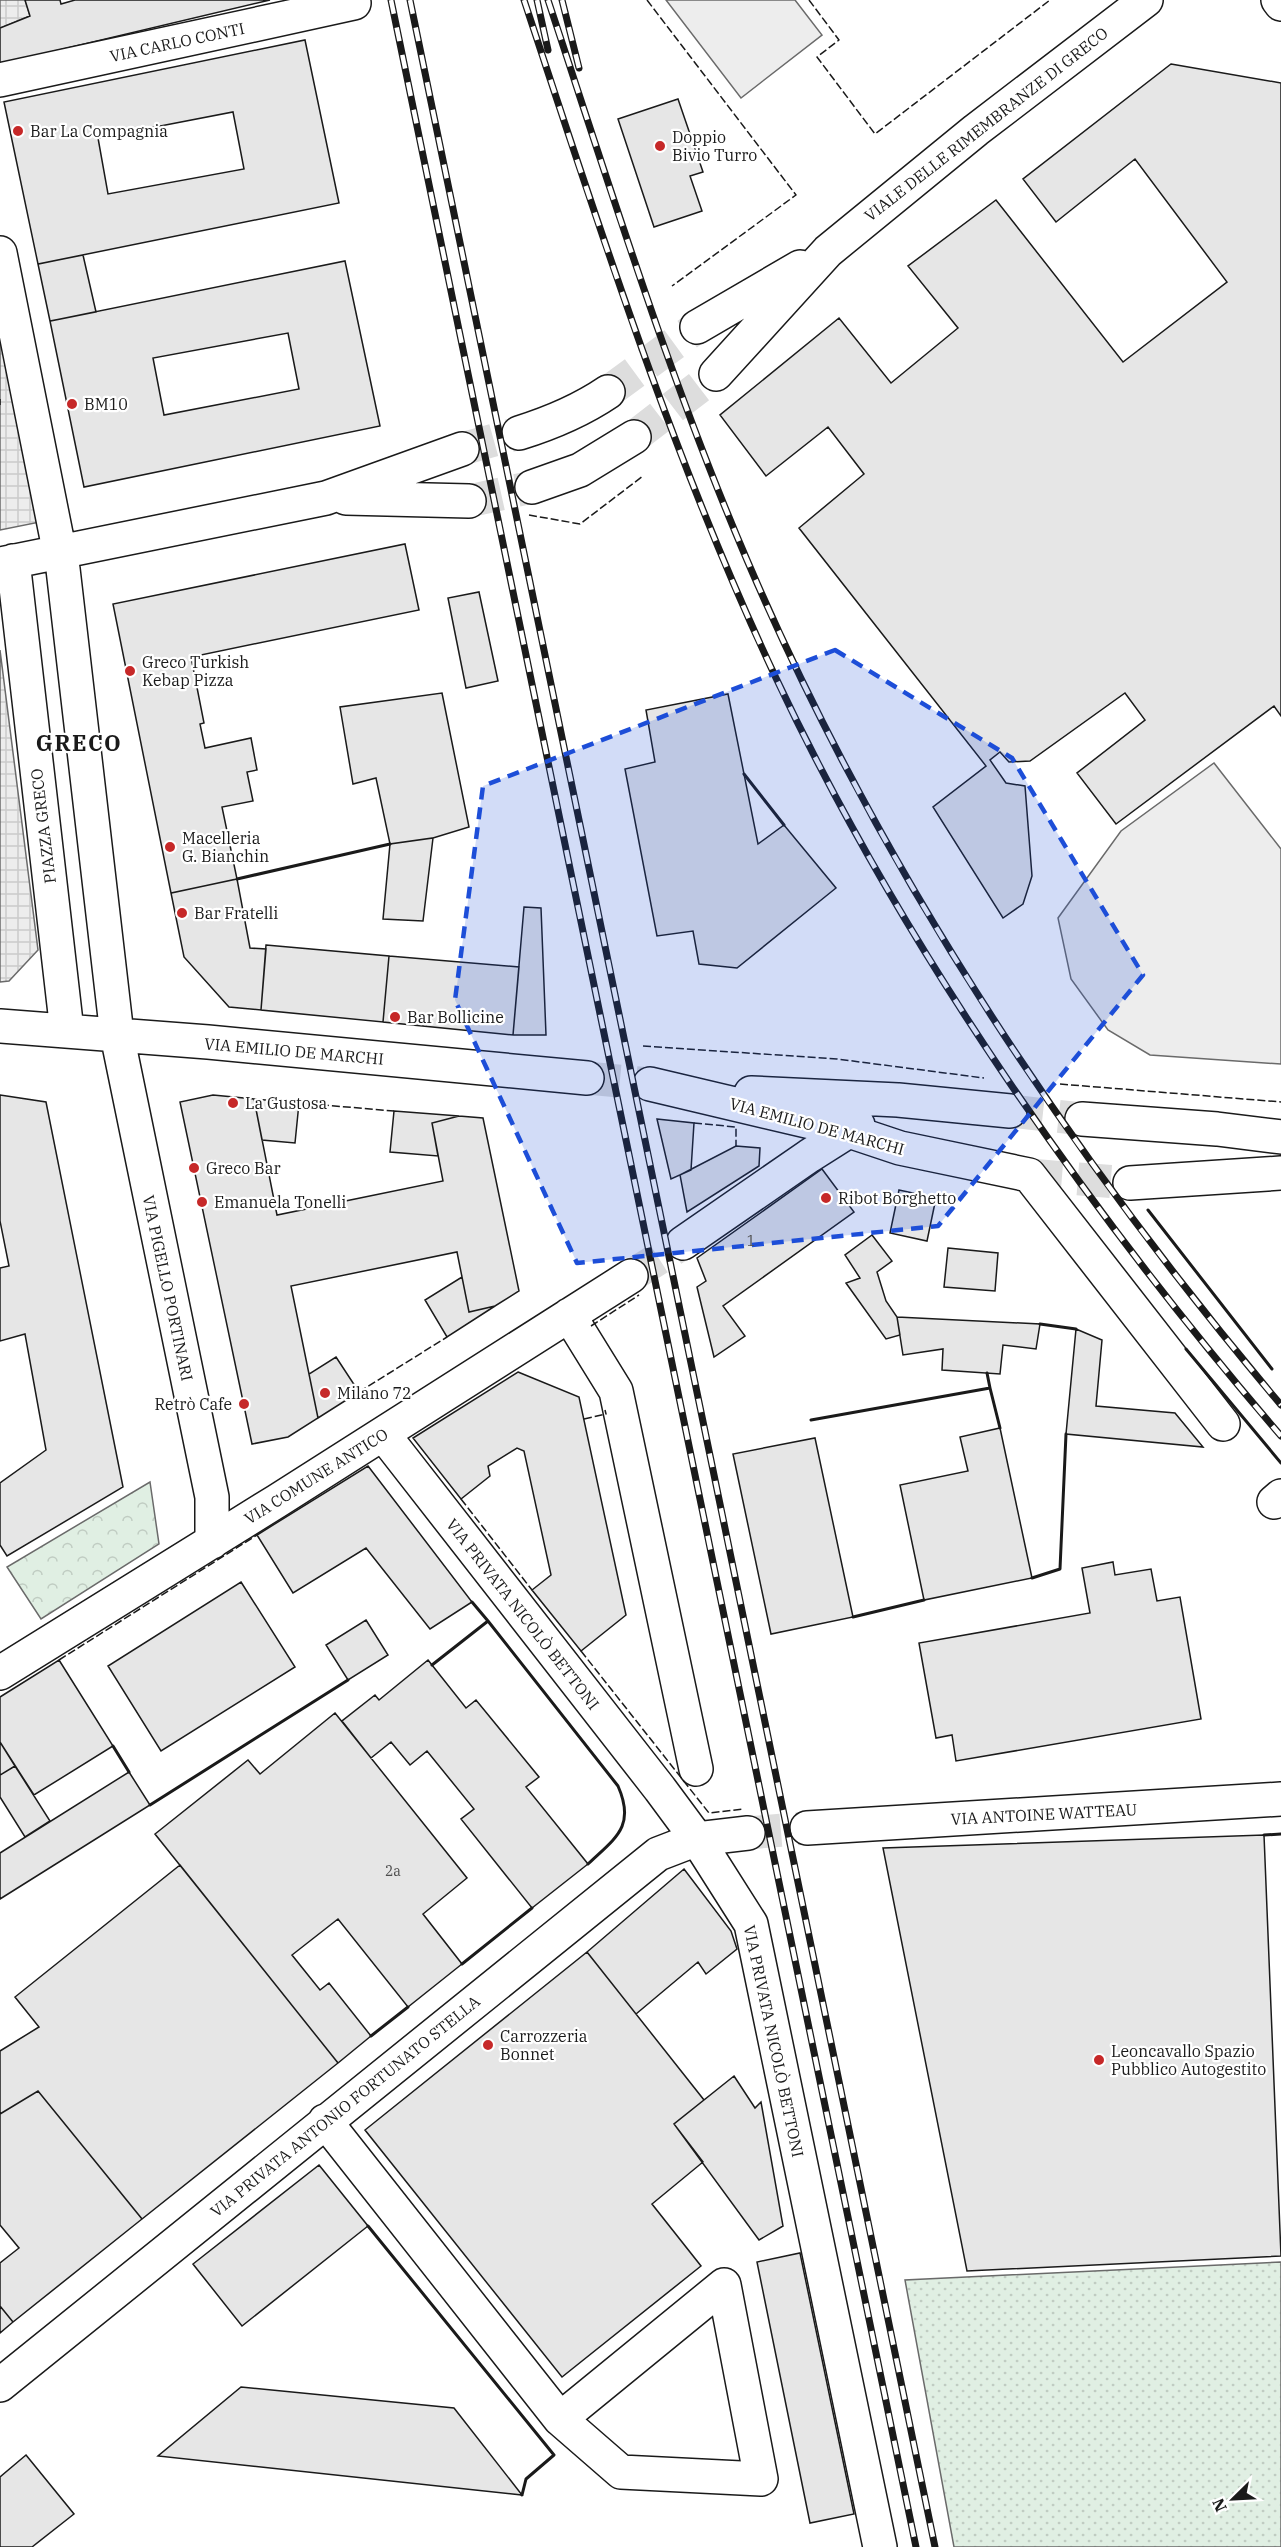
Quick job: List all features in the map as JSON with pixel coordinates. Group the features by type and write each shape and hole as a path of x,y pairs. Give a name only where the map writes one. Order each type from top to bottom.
{"street":[{"name":"VIALE DELLE RIMEMBRANZE DI GRECO","path":"716,374 828,251 975,130 1146,0"},
{"path":"1278,0 1281,4"},
{"name":"VIA CARLO CONTI","path":"0,81 354,3"},
{"name":"VIALE DELLE RIMEMBRANZE DI GRECO","path":"697,327 828,251"},
{"path":"0,253 59,552 117,1035"},
{"path":"519,434 558,420 589,405 608,392"},
{"path":"532,487 580,470 634,436"},
{"path":"59,552 326,498 462,449"},
{"path":"326,498 469,501"},
{"name":"PIAZZA GRECO","path":"59,552 6,562 67,1031"},
{"name":"VIA EMILIO DE MARCHI","path":"0,1026 587,1078"},
{"name":"VIA PIGELLO PORTINARI","path":"117,1035 212,1497 212,1542"},
{"name":"VIA EMILIO DE MARCHI","path":"1010,1111 898,1100 728,1092 650,1084 849,1131 900,1148 1029,1175 1223,1424"},
{"path":"683,1243 809,1156 898,1100"},
{"path":"937,1155 928,1137 928,1127 938,1110 948,1104"},
{"path":"1082,1119 1217,1129 1281,1137"},
{"path":"1130,1183 1281,1173"},
{"name":"VIA COMUNE ANTICO","path":"0,1673 212,1542 631,1276"},
{"path":"569,1315 616,1391 696,1769"},
{"name":"VIA PRIVATA NICOLÒ BETTONI","path":"383,1434 697,1839 751,1924 880,2547"},
{"name":"VIA ANTOINE WATTEAU","path":"807,1828 1281,1799"},
{"path":"697,1839 748,1833"},
{"name":"VIA PRIVATA ANTONIO FORTUNATO STELLA","path":"0,2385 658,1854 697,1839"},
{"path":"325,2121 560,2419 621,2472 761,2479 724,2285 560,2419"}],"highlighted area":[{"path":"835,650 1012,758 1143,975 938,1226 577,1263 455,1000 483,786"}],"green space":[{"path":"150,1482 159,1544 41,1619 7,1567"},
{"path":"1281,2262 1281,2547 954,2547 905,2280"}],"shaded area":[{"path":"0,0 25,0 30,16 0,28"},
{"path":"666,0 795,0 822,35 741,98"},
{"path":"0,302 40,522 0,530"},
{"path":"0,650 38,950 9,981 0,982"},
{"path":"1214,763 1281,849 1281,1064 1150,1055 1108,1030 1071,979 1058,918 1121,831"}],"building":[{"path":"25,0 60,0 61,4 75,0 270,0 0,64 0,28 30,16"},
{"path":"305,40 339,203 38,264 4,102","holes":["233,112 244,169 108,194 98,138"]},
{"path":"1171,64 1281,83 1281,716 1274,706 1116,824 1077,773 1145,720 1125,693 1030,761 1009,762 1000,752 990,760 1006,783 1025,786 1032,876 1023,904 1003,918 933,807 986,766 799,528 864,474 828,427 766,476 720,415 839,318 891,383 958,328 908,266 996,200 1123,362 1227,282 1135,159 1056,222 1023,179"},
{"name":"Doppio Bivio Turro","path":"678,99 703,172 690,176 702,211 654,227 618,119"},
{"path":"83,255 96,312 50,321 38,264"},
{"path":"345,261 380,426 84,487 50,321","holes":["288,333 299,389 164,415 153,358"]},
{"path":"405,544 419,610 191,657 204,723 200,724 205,748 251,738 257,770 247,772 253,801 222,807 237,879 171,893 113,604"},
{"path":"479,592 498,681 466,688 448,598"},
{"path":"442,693 469,827 433,838 390,844 376,778 353,784 340,707"},
{"path":"728,694 758,844 784,825 836,888 737,968 699,964 693,931 657,936 625,769 655,762 646,710"},
{"path":"433,838 423,921 383,919 390,844"},
{"path":"237,879 250,948 266,949 261,1010 229,1007 184,957 171,893"},
{"path":"524,907 541,908 546,1035 513,1035"},
{"path":"266,945 389,956 383,1022 261,1010"},
{"path":"389,956 519,967 513,1035 383,1022"},
{"path":"0,1095 46,1102 123,1487 7,1556 0,1545 0,1483 46,1450 25,1334 0,1341 0,1268 9,1266 0,1221"},
{"path":"213,1095 254,1099 277,1215 443,1181 432,1123 459,1116 483,1118 519,1291 495,1306 469,1312 457,1252 291,1286 318,1418 288,1437 252,1444 180,1102"},
{"path":"254,1099 299,1103 295,1143 262,1140"},
{"path":"394,1111 459,1116 432,1123 438,1156 390,1152"},
{"path":"657,1119 694,1123 691,1170 671,1179"},
{"path":"736,1146 760,1148 759,1166 687,1212 680,1175"},
{"path":"822,1169 854,1212 723,1306 745,1336 714,1357 697,1287 706,1281 697,1258"},
{"path":"899,1190 936,1198 927,1241 890,1233"},
{"path":"872,1235 892,1261 877,1272 886,1301 897,1317 900,1335 886,1339 846,1283 860,1278 845,1255"},
{"path":"948,1248 998,1253 995,1291 944,1287"},
{"path":"462,1277 469,1312 495,1306 447,1337 425,1300"},
{"path":"897,1317 1040,1324 1036,1349 1003,1345 1000,1374 942,1370 943,1349 903,1355"},
{"path":"1076,1329 1102,1340 1096,1406 1175,1413 1203,1447 1066,1434"},
{"path":"336,1357 359,1392 318,1418 309,1374"},
{"path":"518,1372 579,1397 626,1615 581,1651 532,1590 551,1575 524,1451 517,1448 488,1466 490,1476 461,1499 413,1438"},
{"path":"1000,1428 1032,1578 924,1600 900,1485 968,1471 960,1437"},
{"path":"815,1438 853,1617 771,1634 733,1454"},
{"path":"368,1466 472,1602 430,1629 366,1548 293,1593 257,1535"},
{"path":"1113,1562 1115,1575 1151,1569 1157,1601 1180,1597 1201,1719 956,1761 952,1735 936,1738 919,1643 1090,1613 1082,1568"},
{"path":"241,1582 295,1667 161,1751 108,1666"},
{"path":"366,1620 388,1655 348,1680 326,1645"},
{"path":"59,1660 113,1746 34,1795 0,1742 0,1697"},
{"path":"428,1660 466,1708 476,1700 539,1777 526,1787 588,1864 532,1908 461,1819 474,1809 427,1751 410,1765 391,1742 371,1758 342,1721 375,1695 379,1700"},
{"path":"335,1713 467,1878 423,1914 462,1964 408,2007 338,1919 292,1955 320,1990 329,1983 371,2036 338,2063 155,1834 248,1760 260,1774"},
{"path":"0,1742 15,1766 0,1775"},
{"path":"15,1766 50,1821 25,1837 0,1797 0,1775"},
{"path":"129,1772 150,1805 0,1899 0,1853"},
{"name":"Leoncavallo Spazio Pubblico Autogestito","path":"1264,1835 1281,2256 967,2271 883,1848"},
{"path":"180,1865 338,2063 142,2219 38,2091 0,2114 0,2051 39,2027 15,1997"},
{"path":"684,1869 731,1931 737,1949 706,1974 698,1962 636,2014 587,1952"},
{"path":"587,1952 704,2100 674,2124 703,2162 652,2204 701,2266 562,2377 365,2130"},
{"path":"734,2076 755,2108 761,2102 783,2226 759,2240 674,2124"},
{"path":"38,2091 142,2219 13,2322 0,2306 0,2263 19,2248 0,2225 0,2114"},
{"path":"319,2165 368,2226 242,2326 193,2264"},
{"path":"800,2253 854,2514 810,2523 757,2262"},
{"path":"0,2306 13,2322 0,2333"},
{"path":"241,2387 454,2408 522,2495 158,2456"},
{"path":"26,2455 74,2514 32,2547 0,2547 0,2477"}],"tunnel":[{"path":"608,392 697,327"},
{"path":"634,437 716,374"},
{"path":"462,449 519,433"},
{"path":"469,501 532,487"},
{"path":"587,1078 650,1084"},
{"path":"1010,1111 1082,1119"},
{"path":"1029,1175 1130,1183"},
{"path":"631,1276 683,1243"},
{"path":"748,1833 807,1828"}],"railway":[{"path":"391,0 916,2547"},
{"path":"410,0 935,2547"},
{"path":"524,0 610,258 671,428 739,596 826,779 881,879 940,977 1003,1074 1069,1168 1138,1260 1281,1436"},
{"path":"537,0 548,50"},
{"path":"548,0 666,352 719,491 747,560 799,674 856,786 917,895 982,1002 1052,1106 1125,1208 1201,1308 1281,1405"},
{"path":"562,0 579,68"}],"fence":[{"path":"647,0 796,195 672,286"},
{"path":"809,0 839,40 817,57 875,134 1050,0"},
{"path":"0,399 0,405"},
{"path":"529,515 580,524 643,476"},
{"path":"643,1046 837,1059 984,1078"},
{"path":"1060,1084 1281,1102"},
{"path":"299,1103 394,1111"},
{"path":"694,1123 736,1127 736,1146"},
{"path":"591,1326 639,1295"},
{"path":"359,1392 447,1337"},
{"path":"584,1419 606,1414 605,1410"},
{"path":"461,1499 532,1590"},
{"path":"59,1660 257,1535"},
{"path":"581,1651 709,1813 743,1809"}],"wall":[{"path":"744,774 784,825"},
{"path":"237,879 390,844"},
{"path":"1148,1210 1272,1369"},
{"path":"1040,1324 1076,1329"},
{"path":"1186,1349 1281,1463"},
{"path":"987,1373 990,1388"},
{"path":"811,1420 990,1388 1000,1428"},
{"path":"1032,1578 1060,1569 1066,1434"},
{"path":"853,1617 924,1600"},
{"path":"472,1602 488,1621"},
{"path":"432,1665 488,1621 618,1786 623,1800 624,1822 614,1839 588,1864"},
{"path":"150,1805 348,1680"},
{"path":"113,1746 129,1772"},
{"path":"1264,1835 1281,1834"},
{"path":"462,1964 532,1908"},
{"path":"371,2036 408,2007"},
{"path":"368,2226 554,2455 526,2479 522,2495"}],"place":[{"name":"Bar La Compagnia","path":"18,131"},
{"name":"Doppio Bivio Turro","path":"660,146"},
{"name":"BM10","path":"72,404"},
{"name":"Greco Turkish Kebap Pizza","path":"130,671"},
{"name":"Macelleria G. Bianchin","path":"170,847"},
{"name":"Bar Fratelli","path":"182,913"},
{"name":"Bar Bollicine","path":"395,1017"},
{"name":"La Gustosa","path":"233,1103"},
{"name":"Greco Bar","path":"194,1168"},
{"name":"Ribot Borghetto","path":"826,1198"},
{"name":"Emanuela Tonelli","path":"202,1202"},
{"name":"Milano 72","path":"325,1393"},
{"name":"Retrò Cafe","path":"244,1404"},
{"name":"Carrozzeria Bonnet","path":"488,2045"},
{"name":"Leoncavallo Spazio Pubblico Autogestito","path":"1099,2060"}],"district":[{"name":"GRECO","path":"79,743"}]}
